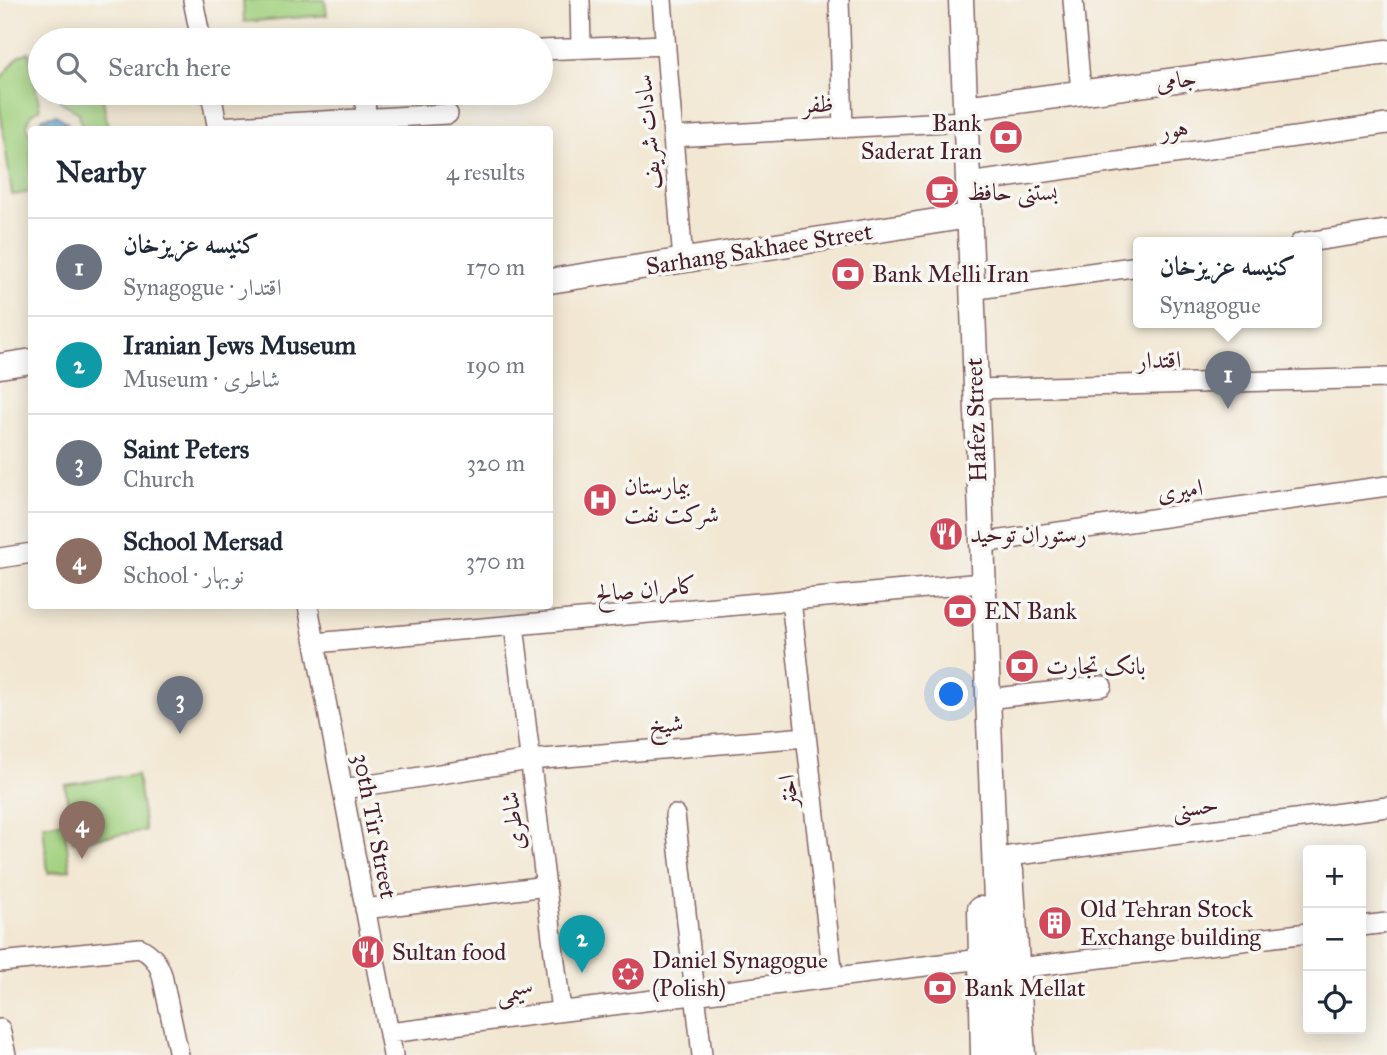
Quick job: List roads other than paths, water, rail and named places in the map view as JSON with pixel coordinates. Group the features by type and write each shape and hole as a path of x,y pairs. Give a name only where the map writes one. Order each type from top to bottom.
{"main road":[{"name":"Hafez Street","path":"961,0 986,699 1000,851 1018,968 1023,1055"},
{"name":"جامی","path":"965,114 1081,92 1387,52"},
{"name":"Sarhang Sakhaee Street","path":"553,281 969,216"},
{"path":"0,366 28,362"},
{"name":"Hafez Street","path":"1000,851 997,939 1002,1055"},
{"name":"Hafez Street","path":"983,1055 979,876 982,863 1000,851"}],"street":[{"path":"193,0 199,28"},
{"path":"580,0 581,48"},
{"name":"سادات شریف","path":"662,0 683,261"},
{"path":"839,0 843,128"},
{"path":"1073,0 1081,92"},
{"path":"553,49 665,45"},
{"path":"213,105 217,126"},
{"path":"365,119 366,105"},
{"path":"250,126 448,114"},
{"name":"ظفر","path":"673,137 843,128 965,114"},
{"name":"هور","path":"968,183 1387,124"},
{"path":"1322,240 1387,230"},
{"path":"971,290 1133,267"},
{"name":"اقتدار","path":"975,389 1387,378"},
{"name":"امیری","path":"980,543 1387,486"},
{"path":"0,558 28,554"},
{"name":"کامران صالح","path":"315,643 982,583"},
{"name":"اختر","path":"791,600 833,977"},
{"name":"30th Tir Street","path":"309,609 393,1055"},
{"name":"شاطری","path":"514,625 561,1011"},
{"path":"986,699 1102,686"},
{"name":"شیخ","path":"343,789 530,760 806,737"},
{"name":"حسنی","path":"1000,851 1387,807"},
{"path":"675,815 702,1055"},
{"path":"365,909 546,886"},
{"path":"1366,925 1387,923"},
{"path":"1018,968 1303,934"},
{"path":"0,962 140,948 147,951 158,964 162,975 179,1055"},
{"name":"سیمی","path":"389,1033 981,959"},
{"path":"0,1029 6,1055"}],"water":[{"path":"56,115 67,122 68,126 38,126 43,118"}],"place":[{"name":"Bank Saderat Iran","path":"1006,137"},
{"name":"بستنی حافظ","path":"942,192"},
{"name":"Bank Melli Iran","path":"848,274"},
{"name":"کنیسه عزیزخان","path":"1228,409"},
{"name":"بیمارستان شرکت نفت","path":"600,500"},
{"name":"رستوران توحید","path":"946,534"},
{"name":"EN Bank","path":"960,611"},
{"name":"بانک تجارت","path":"1022,666"},
{"name":"Saint Peters","path":"180,734"},
{"name":"School Mersad","path":"82,859"},
{"name":"Old Tehran Stock Exchange building","path":"1055,923"},
{"name":"Sultan food","path":"368,952"},
{"name":"Iranian Jews Museum","path":"582,973"},
{"name":"Daniel Synagogue (Polish)","path":"628,974"},
{"name":"Bank Mellat","path":"940,988"}]}
